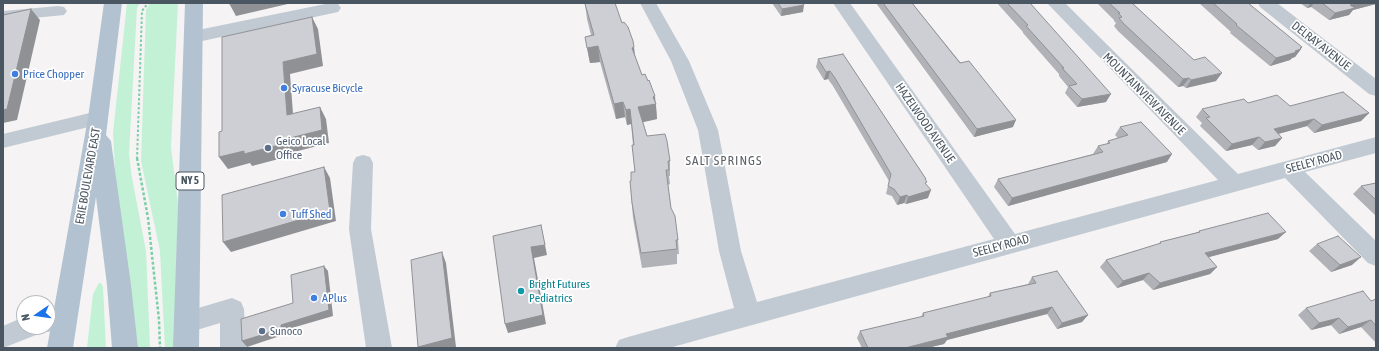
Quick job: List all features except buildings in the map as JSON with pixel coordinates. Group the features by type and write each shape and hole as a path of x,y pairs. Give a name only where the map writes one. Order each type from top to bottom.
{"main road":[{"name":"ERIE BOULEVARD EAST","path":"60,348 56,319 98,118 113,3"},
{"name":"NY 5","path":"186,348 194,3"},
{"path":"98,118 125,348"}],"street":[{"path":"648,3 680,61 708,130 730,251 748,314"},
{"name":"HAZELWOOD AVENUE","path":"841,3 1009,244"},
{"name":"MOUNTAINVIEW AVENUE","path":"1055,3 1234,183"},
{"name":"DELRAY AVENUE","path":"1266,3 1376,89"},
{"path":"193,37 332,8"},
{"path":"3,16 58,11"},
{"path":"3,142 98,118"},
{"name":"SEELEY ROAD","path":"628,348 683,340 748,314 1376,145"},
{"path":"362,163 360,229 380,348"},
{"path":"1289,169 1376,256"},
{"path":"187,322 232,309 233,348"},
{"path":"3,337 16,332"}],"path":[{"path":"148,3 142,11 137,162 148,218 159,320 160,348"}],"green space":[{"path":"127,3 140,3 137,8 129,154 146,251 150,348 134,348 115,169 113,133"},
{"path":"150,3 178,3 171,147 178,204 174,348 165,348 160,251 141,161 146,10"},
{"path":"99,283 101,283 103,287 106,348 87,348 93,294"}],"place":[{"name":"Price Chopper","path":"15,74"},
{"name":"Syracuse Bicycle","path":"284,88"},
{"name":"Geico Local Office","path":"268,148"},
{"name":"Tuff Shed","path":"283,214"},
{"name":"Bright Futures Pediatrics","path":"521,291"},
{"name":"APlus","path":"314,298"},
{"name":"Sunoco","path":"262,331"}],"district":[{"name":"SALT SPRINGS","path":"724,161"}]}
